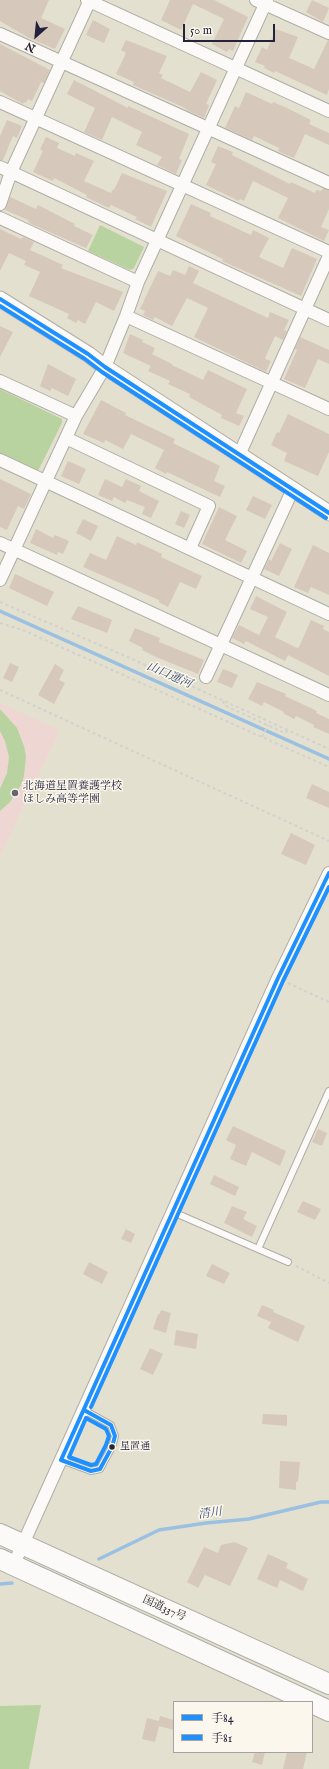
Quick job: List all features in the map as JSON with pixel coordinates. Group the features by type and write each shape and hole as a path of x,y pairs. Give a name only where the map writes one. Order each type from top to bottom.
{"highway":[{"name":"国道337号","path":"0,1534 329,1684"},
{"path":"6,1562 309,1701"},
{"path":"313,1703 329,1711"}],"street":[{"path":"0,204 5,170 35,118 62,62 89,0 329,110"},
{"path":"0,580 76,416 105,368 138,282 236,68 263,1 329,33"},
{"path":"0,34 208,130 329,183"},
{"path":"0,102 329,252"},
{"path":"5,170 329,320"},
{"path":"0,218 138,282"},
{"path":"239,455 329,256"},
{"path":"0,299 88,354 105,368 329,513"},
{"path":"126,316 329,410"},
{"path":"0,381 76,416"},
{"path":"66,438 209,506 190,548"},
{"path":"0,460 329,614"},
{"path":"206,677 292,489"},
{"path":"0,543 329,695"},
{"path":"6,1562 23,1545 278,978 329,873"}],"lane":[{"path":"258,1249 329,1091"},
{"path":"173,1212 288,1262"},
{"path":"61,1460 91,1471 100,1469 112,1447 115,1436 111,1425 84,1410"}],"path":[{"path":"0,602 130,658 329,749"},
{"path":"0,623 25,631 329,767"},
{"path":"0,690 329,841"},
{"path":"223,700 224,705 285,733 288,730"},
{"path":"262,737 268,725"},
{"path":"278,978 329,1002"},
{"path":"288,1262 329,1283"}],"shaded area":[{"name":"北海道星置養護学校 ほしみ高等学園","path":"0,703 60,730 0,856"}],"green space":[{"path":"100,225 144,247 134,268 130,270 88,251"},
{"path":"0,389 62,419 62,423 38,471 0,454"},
{"path":"0,709 17,728 26,756 24,776 21,785 10,802 0,811 0,789 7,773 9,757 5,741 0,731"},
{"path":"41,1705 29,1769 0,1769 0,1706"}],"building":[{"path":"0,0 49,0 41,18 65,29 55,49 29,38 0,21"},
{"path":"170,0 214,0 248,17 233,51 229,49 227,52 212,44 224,19 193,4 181,30 161,20"},
{"path":"312,0 329,8 323,22 306,12"},
{"path":"93,20 110,29 104,43 86,35"},
{"path":"276,29 298,37 289,58 314,69 329,40 329,89 327,95 275,71 274,73 264,68 265,66 255,62 262,47 267,50"},
{"path":"126,40 167,56 159,73 163,75 161,78 190,92 201,72 217,80 206,104 209,105 204,118 133,85 134,82 116,74 126,53 121,50"},
{"path":"0,44 50,70 44,83 41,82 32,101 28,99 26,103 24,102 23,104 0,91"},
{"path":"74,80 128,108 128,106 189,134 179,159 182,160 176,174 157,165 162,157 136,145 142,132 112,117 102,140 84,132 95,108 67,94"},
{"path":"246,92 272,104 273,102 287,108 311,120 309,124 329,133 329,145 305,134 294,158 278,151 279,148 254,136 252,140 225,128 235,106 239,108"},
{"path":"7,120 22,126 17,138 13,136 3,160 0,160 0,136"},
{"path":"46,137 59,143 57,148 75,156 76,153 94,161 84,181 111,193 122,173 167,191 151,227 135,219 137,217 111,205 109,208 86,197 87,195 54,178 53,181 33,172 43,151 40,149"},
{"path":"218,146 233,152 232,155 290,184 291,182 315,193 316,190 321,191 323,188 329,190 329,209 321,227 329,230 324,241 278,218 288,198 253,181 244,201 240,199 239,201 206,185 216,164 211,162"},
{"path":"10,197 36,209 38,205 93,235 86,248 29,223 28,220 5,210"},
{"path":"191,204 211,213 210,216 251,235 253,230 269,238 259,257 283,268 292,248 317,259 301,296 222,261 223,259 176,236"},
{"path":"0,229 21,239 23,237 34,242 30,250 63,265 61,268 123,292 114,311 96,302 85,324 78,320 76,323 67,318 69,314 29,296 40,272 24,265 26,261 9,253 0,271"},
{"path":"189,266 199,271 193,283 268,318 270,312 289,320 284,330 287,331 283,340 275,336 266,356 265,359 271,361 266,372 194,337 208,308 187,298 172,326 155,317 153,320 143,315 145,311 140,309 158,271 170,276 173,270 185,275"},
{"path":"0,326 13,332 0,357"},
{"path":"130,334 155,348 152,354 203,380 208,370 247,389 236,413 244,416 239,426 221,418 222,415 189,397 190,394 168,384 170,381 148,371 151,366 123,353"},
{"path":"300,337 329,350 329,364 318,359 305,388 284,379 297,350 295,349"},
{"path":"48,364 76,379 68,396 52,388 50,391 40,386"},
{"path":"101,400 126,413 125,415 175,439 173,443 220,466 214,481 225,486 220,497 167,472 166,474 155,468 164,450 131,434 123,449 105,440 104,443 83,434"},
{"path":"288,414 329,434 329,452 318,476 284,461 287,453 271,445 277,432 279,433"},
{"path":"68,461 86,469 79,484 61,476"},
{"path":"0,479 31,494 24,509 18,506 7,530 0,527"},
{"path":"105,479 122,487 126,479 141,486 139,491 159,501 151,518 142,514 145,507 127,500 125,503 114,497 112,501 98,495"},
{"path":"253,496 272,505 265,519 246,510"},
{"path":"219,507 237,516 225,540 247,551 241,563 202,544"},
{"path":"181,511 190,515 184,528 175,524"},
{"path":"83,519 98,526 91,541 76,533"},
{"path":"36,529 53,538 55,535 69,541 63,554 58,552 57,555 30,543"},
{"path":"117,536 136,545 137,542 162,554 161,557 202,576 196,589 180,582 168,607 159,602 159,600 83,567 90,553 106,560"},
{"path":"280,543 292,549 279,576 264,569 269,559 271,561"},
{"path":"313,545 329,553 329,595 311,587 308,593 294,587"},
{"path":"15,574 54,592 47,606 9,588"},
{"path":"256,596 287,612 275,637 297,648 299,647 311,620 324,626 323,629 329,632 329,676 288,655 285,661 246,641 244,644 232,638 239,625 259,635 268,617 250,609"},
{"path":"78,606 112,620 107,633 71,619"},
{"path":"135,628 160,638 159,642 204,660 198,674 156,657 129,641"},
{"path":"10,663 19,667 12,682 3,678"},
{"path":"55,664 64,670 59,680 65,683 54,704 38,695"},
{"path":"223,669 238,675 232,688 217,682"},
{"path":"257,682 286,694 285,696 317,711 316,713 329,719 329,734 313,727 314,725 296,716 294,719 264,702 262,706 248,699"},
{"path":"312,784 329,792 329,808 306,798"},
{"path":"291,833 315,845 306,865 281,854"},
{"path":"233,1126 286,1151 280,1166 252,1152 246,1166 230,1159 236,1145 226,1140"},
{"path":"318,1129 327,1133 322,1146 312,1142"},
{"path":"214,1175 239,1187 235,1196 210,1184"},
{"path":"303,1201 321,1209 315,1220 297,1212"},
{"path":"232,1206 247,1212 243,1219 257,1226 252,1237 224,1223"},
{"path":"126,1229 135,1234 131,1243 121,1239"},
{"path":"89,1262 108,1272 102,1284 83,1274"},
{"path":"212,1264 230,1273 224,1284 206,1276"},
{"path":"262,1305 274,1310 273,1312 305,1326 298,1342 268,1328 271,1322 257,1316"},
{"path":"161,1310 171,1313 166,1333 153,1329 158,1314 159,1315"},
{"path":"176,1330 198,1334 196,1349 174,1345"},
{"path":"150,1348 163,1354 153,1375 140,1369"},
{"path":"263,1414 287,1415 287,1426 262,1424"},
{"path":"280,1461 300,1462 296,1490 279,1488"},
{"path":"234,1542 248,1548 230,1586 205,1575 198,1588 187,1582 204,1547 218,1553 221,1545"},
{"path":"268,1554 288,1563 286,1568 308,1579 303,1591 280,1580 277,1588 257,1579"},
{"path":"160,1716 173,1720 173,1730 159,1726 155,1742 142,1739 147,1718 159,1721"},
{"path":"255,1753 265,1753 262,1765 252,1762"},
{"path":"287,1753 307,1753 303,1769 283,1769"}],"waterway":[{"name":"山口運河","path":"0,611 329,759"},
{"name":"清川","path":"99,1559 159,1530 206,1523 249,1519 321,1502 329,1502"},
{"name":"清川","path":"0,1584 12,1583"}],"transit line":[{"name":"手84","path":"0,299 88,354 105,367 329,513"},
{"name":"手81","path":"0,306 85,359 102,372 326,518"},
{"name":"手84","path":"84,1410 111,1425 115,1436 112,1447 100,1469 91,1471 61,1460 278,978 329,873"},
{"name":"手81","path":"91,1407 283,981 329,887"},
{"name":"手81","path":"86,1418 106,1429 109,1436 96,1464 91,1465 69,1457 86,1418"}],"place":[{"name":"北海道星置養護学校 ほしみ高等学園","path":"15,793"},
{"name":"星置通","path":"112,1447"}]}
